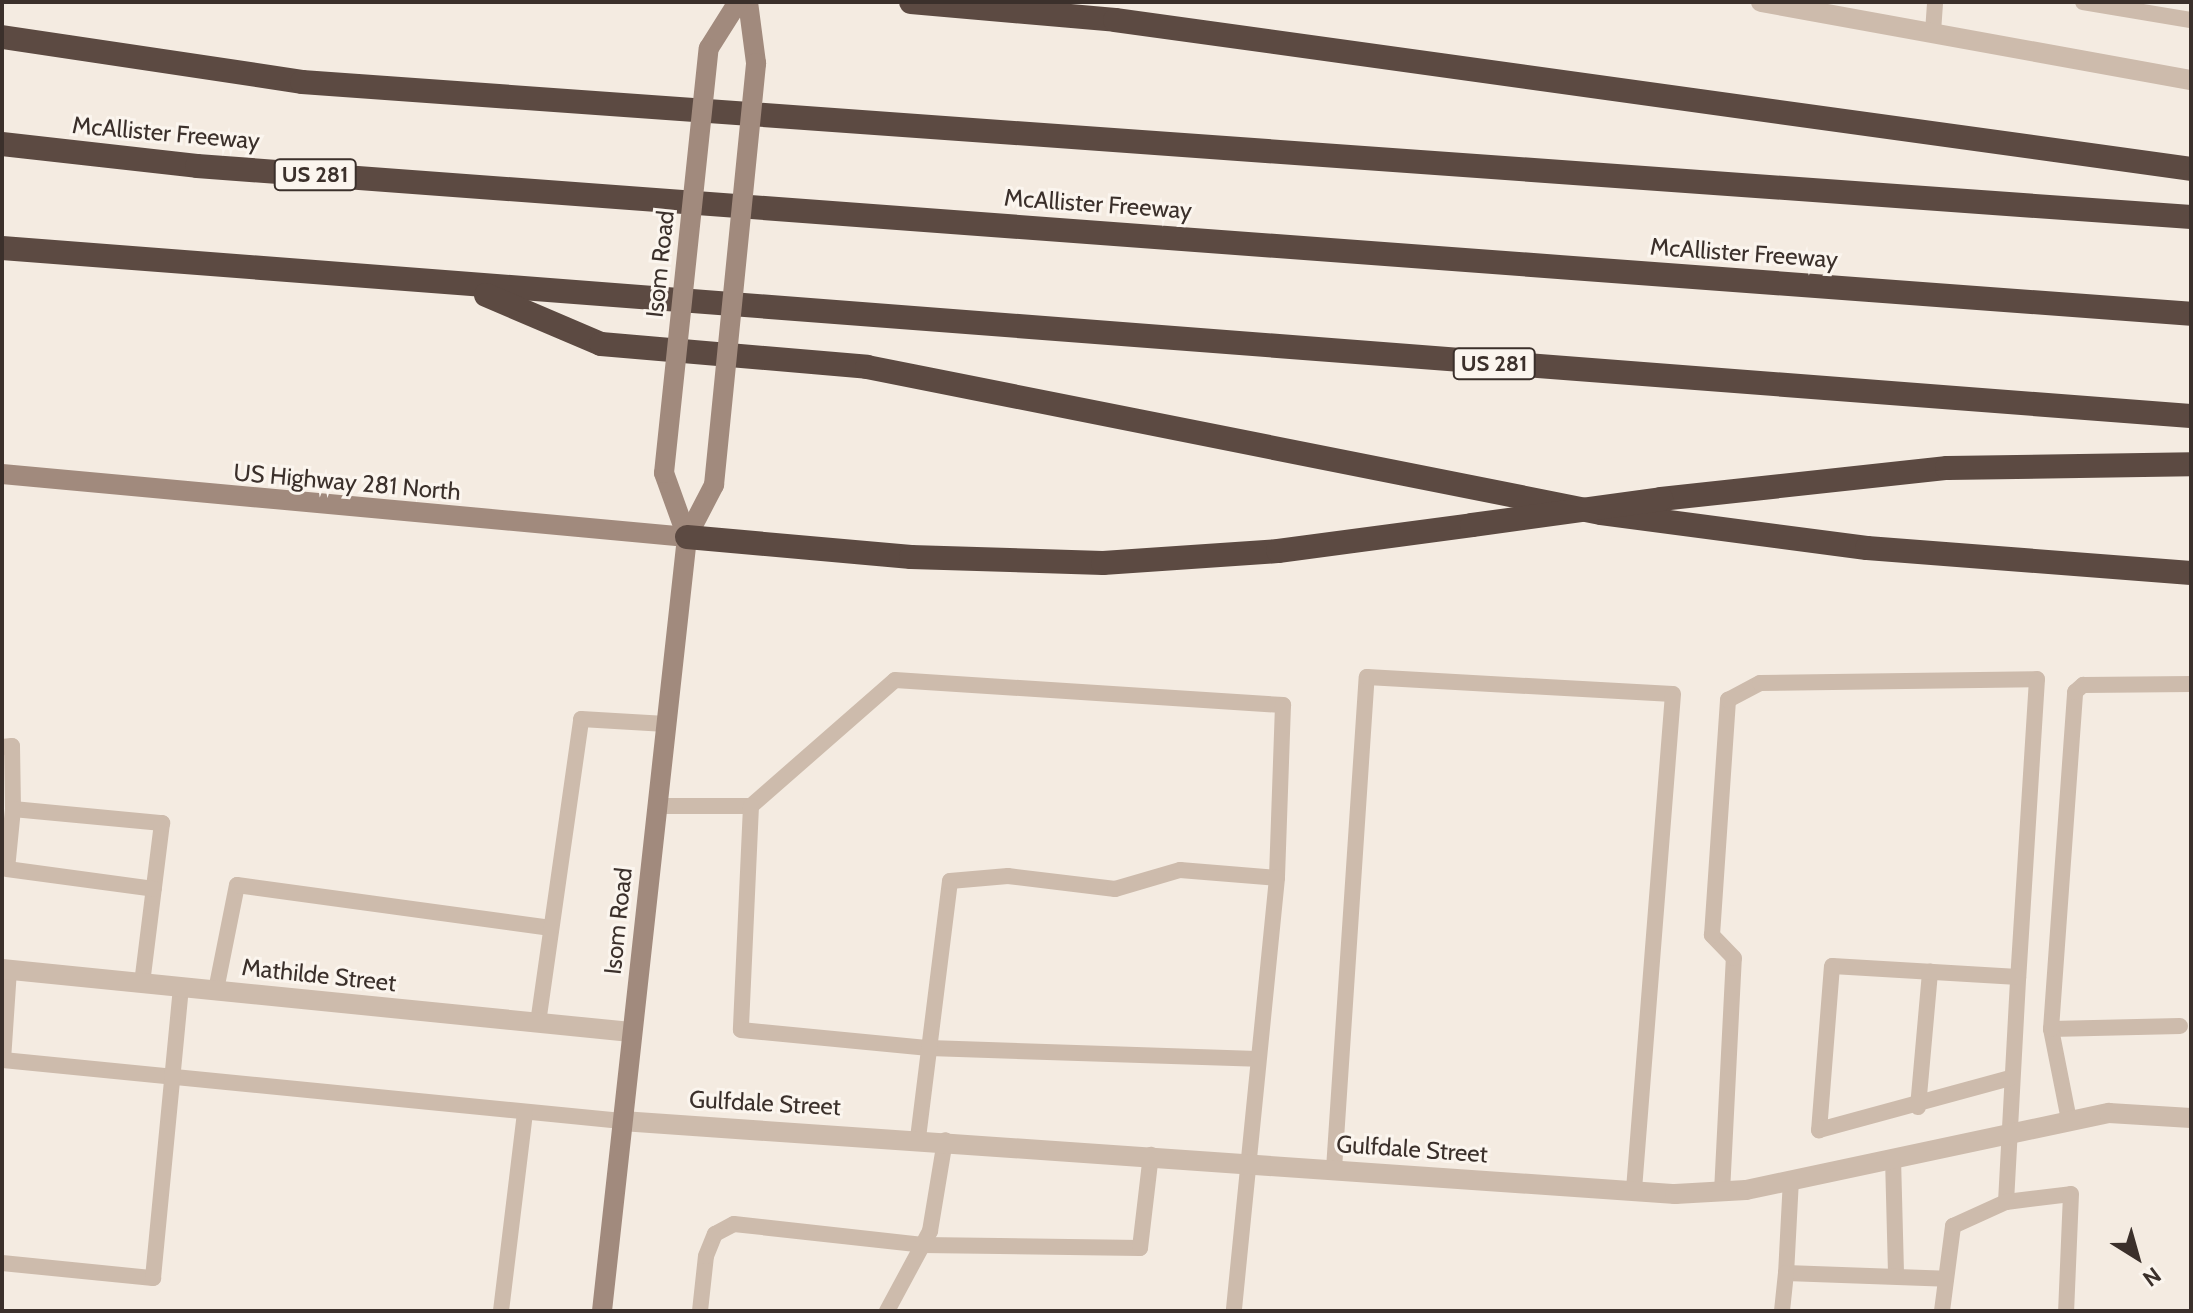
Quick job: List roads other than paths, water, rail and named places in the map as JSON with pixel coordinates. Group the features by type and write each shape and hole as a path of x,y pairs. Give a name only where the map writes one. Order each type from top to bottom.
{"highway":[{"path":"911,2 1128,21 2191,169"},
{"path":"2,37 302,82 2191,217"},
{"name":"McAllister Freeway","path":"2,144 212,167 2191,314"},
{"name":"US 281","path":"2,248 467,287 2191,416"},
{"path":"467,287 601,344 867,367 1586,511 1867,548 2191,573"},
{"path":"687,537 911,557 1103,563 1278,551 1661,499 1947,468 2191,464"}],"street":[{"name":"Isom Road","path":"687,537 664,473 709,48 738,2"},
{"name":"Isom Road","path":"602,1311 687,537 714,485 756,63 748,2"},
{"path":"1761,2 2191,80"},
{"name":"US Highway 281 North","path":"2,474 687,537"},
{"name":"Mathilde Street","path":"5,969 631,1032"},
{"name":"Gulfdale Street","path":"622,1121 918,1138 1634,1191 1722,1192 2109,1113 2191,1118"}],"lane":[{"path":"1933,32 1935,2"},
{"path":"2083,2 2191,20"},
{"path":"1334,1169 1367,677 1673,694 1634,1191"},
{"path":"1722,1192 1734,958 1712,935 1728,700 1760,683 2037,679 2006,1133 2006,1202"},
{"path":"657,806 751,806 895,680 1283,705 1277,878 1246,1162 1234,1311"},
{"path":"2069,1120 2051,1029 2075,692 2083,685 2191,684"},
{"path":"538,1023 581,719 666,724"},
{"path":"2,747 12,746 13,809 7,869 154,889"},
{"path":"751,806 741,1030 929,1048 1257,1059"},
{"path":"13,809 162,823 142,983"},
{"path":"918,1138 950,881 1008,876 1115,889 1180,870 1277,878"},
{"path":"216,990 237,885 551,928"},
{"path":"2011,1078 1918,1107 1819,1130 1832,966 2018,977"},
{"path":"2,1068 5,969"},
{"path":"1918,1107 1930,972"},
{"path":"2,1263 153,1278 181,986"},
{"path":"2051,1029 2180,1026"},
{"path":"3,1060 170,1082 622,1121"},
{"path":"501,1311 525,1112"},
{"path":"887,1311 923,1245 945,1140"},
{"path":"700,1311 706,1256 724,1227 923,1245 1140,1248 1151,1155"},
{"path":"1893,1158 1896,1275"},
{"path":"1782,1311 1791,1179"},
{"path":"1942,1311 1953,1226 2006,1202 2071,1194 2066,1311"},
{"path":"1786,1273 1946,1279"}]}
